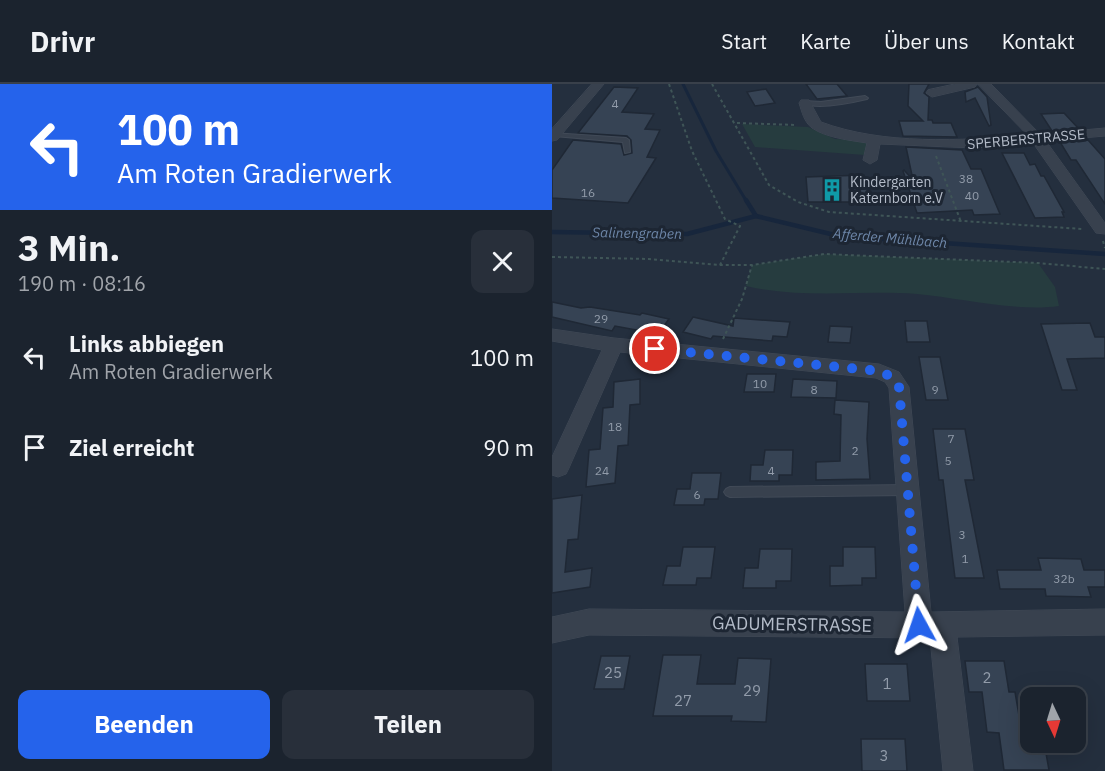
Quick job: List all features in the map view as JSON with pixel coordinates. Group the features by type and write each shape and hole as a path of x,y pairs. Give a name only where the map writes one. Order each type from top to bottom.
{"street":[{"path":"553,136 598,84"},
{"path":"932,93 971,84"},
{"path":"984,84 1008,105 1072,186 1103,237"},
{"path":"805,103 810,118 816,124"},
{"name":"SPERBERSTRASSE","path":"816,124 843,135 874,140 932,143 974,144 1105,132"},
{"path":"870,160 874,140"},
{"path":"552,335 614,345 879,371 892,377 899,387 908,490 930,625 958,771"},
{"path":"558,468 614,345"},
{"name":"GADUMERSTRASSE","path":"552,630 589,622 1103,628"}],"lane":[{"path":"805,103 821,104 865,98"},
{"path":"553,136 626,140 627,152"},
{"path":"730,492 908,490"}],"path":[{"path":"669,84 692,152 725,219 740,226 720,265"},
{"path":"712,84 769,185 802,206 829,212 961,222 1103,237 1105,248"},
{"path":"736,123 816,124"},
{"path":"932,143 961,222"},
{"path":"552,257 649,259 720,265 752,265 824,254 1038,263 1105,269"},
{"path":"716,354 742,299 752,265"}],"green space":[{"path":"742,124 808,127 835,139 863,140 867,144 865,155 755,147"},
{"path":"824,254 1038,263 1055,287 1059,306 1007,306 917,294 809,293 746,286 752,265"}],"building":[{"path":"806,84 837,84 847,96 817,99"},
{"path":"909,84 929,84 924,93 929,97 928,120 932,120 933,123 951,123 957,137 903,136 899,121 923,121 908,106"},
{"path":"614,87 638,88 622,112 654,114 645,129 660,130 647,157 656,158 628,203 552,198 552,170 573,140 621,144 624,155 632,153 631,140 627,136 578,133"},
{"path":"978,87 987,97 991,125 989,126 975,98 966,102 965,92"},
{"path":"766,89 775,103 755,106 747,92"},
{"path":"1064,113 1078,128 1052,131 1041,114"},
{"path":"1088,140 1105,159 1105,204 1076,160 1071,160 1060,142"},
{"path":"906,147 962,150 971,169 981,169 1000,214 974,215 972,210 917,213 903,171 913,180"},
{"path":"1002,153 1024,153 1030,165 1035,164 1064,212 1062,212 1064,217 1035,218"},
{"name":"Kindergarten Katernborn e.V","path":"864,175 870,202 808,202 806,177"},
{"path":"552,302 581,308 590,307 640,315 642,313 669,319 658,334 615,326 612,331 552,317"},
{"path":"693,317 733,326 734,318 790,322 787,337 773,336 772,341 713,336 711,339 683,332"},
{"path":"905,321 927,321 930,342 907,342"},
{"path":"1090,323 1095,337 1105,337 1105,358 1067,359 1077,390 1062,390 1041,324"},
{"path":"830,326 852,327 850,343 828,342"},
{"path":"919,357 940,357 948,400 926,400"},
{"path":"747,374 776,374 774,392 744,392"},
{"path":"640,379 640,404 630,405 628,445 618,446 615,483 586,487 589,450 600,449 603,408 613,407 614,382"},
{"path":"793,379 837,381 836,398 791,397"},
{"path":"835,400 869,402 867,439 870,479 816,480 816,462 840,461 841,415 834,414"},
{"path":"933,429 965,429 974,480 965,480 984,578 955,578 943,480 939,480"},
{"path":"765,450 793,450 792,475 779,475 779,481 750,481 751,465 763,465"},
{"path":"692,473 721,473 718,499 705,499 704,505 674,505 677,489 690,489"},
{"path":"582,495 578,539 568,540 565,572 592,568 590,587 552,593 552,499"},
{"path":"683,547 715,547 711,578 697,578 696,585 663,585 667,566 680,566"},
{"path":"843,547 875,547 876,578 862,578 862,585 830,586 830,566 843,566"},
{"path":"760,549 792,549 791,581 776,581 776,588 743,588 745,568 758,568"},
{"path":"1038,558 1081,559 1084,570 1105,570 1105,587 1088,587 1091,597 1046,596 1045,589 1000,589 997,570 1041,570"},
{"path":"663,655 701,655 697,684 735,684 738,658 771,659 766,722 731,721 732,716 653,716"},
{"path":"601,656 630,656 624,689 594,689"},
{"path":"965,661 1004,661 1009,692 1015,692 1020,721 1020,753 1046,753 1049,770 1004,770 999,733 987,732 982,692 969,692"},
{"path":"865,664 907,664 910,701 867,701"},
{"path":"861,739 905,739 907,771 862,771"}],"waterway":[{"name":"Afferder Mühlbach","path":"683,84 716,151 747,202"},
{"name":"Afferder Mühlbach","path":"746,200 756,216"},
{"name":"Salinengraben","path":"552,232 687,234 756,216"},
{"name":"Afferder Mühlbach","path":"756,216 839,236 1105,254"}],"place":[{"name":"Kindergarten Katernborn e.V","path":"832,190"}],"route":[{"path":"655,349 879,371 892,377 899,387 919,625"}]}
